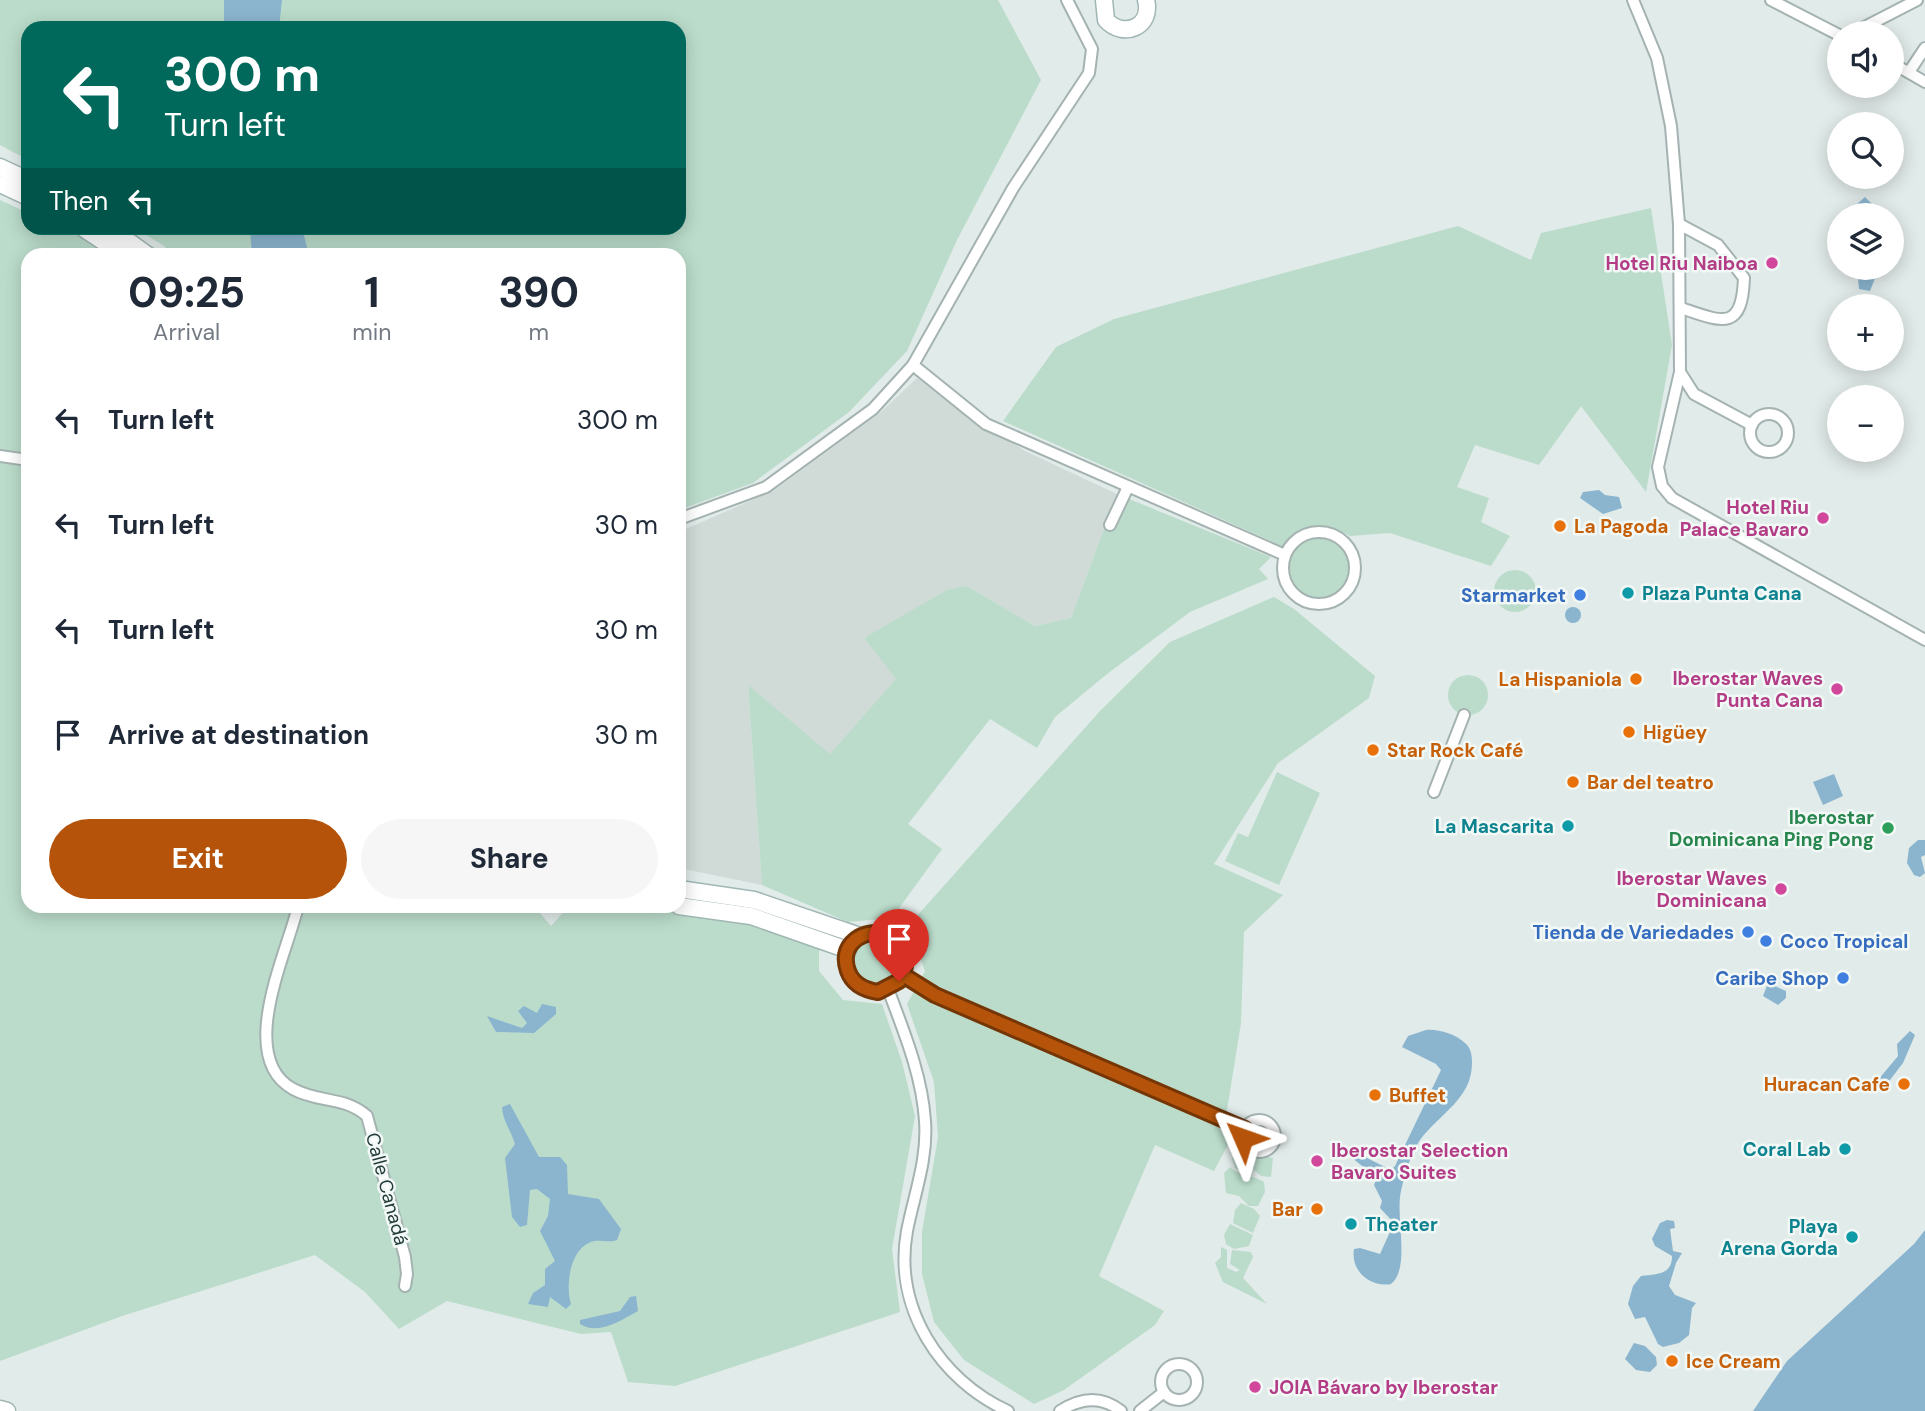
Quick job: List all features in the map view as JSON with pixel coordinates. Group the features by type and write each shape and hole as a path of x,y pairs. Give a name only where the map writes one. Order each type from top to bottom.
{"street":[{"path":"686,516 766,487 873,408 913,365 1013,188 1089,73 1092,48 1067,0"},
{"path":"1104,0 1106,20 1117,29 1125,30 1139,25 1147,13 1148,2"},
{"path":"1633,0 1657,58 1662,78 1671,127 1679,224 1680,372 1658,467 1662,486 1672,498 1925,640"},
{"path":"1770,0 1827,29"},
{"path":"1876,21 1917,0"},
{"path":"1909,72 1925,48"},
{"path":"1904,69 1925,82"},
{"path":"0,167 21,177"},
{"path":"0,184 21,194"},
{"path":"1679,224 1718,245 1733,260 1744,278 1742,303 1739,311 1730,319 1714,319 1681,308"},
{"path":"94,235 113,248"},
{"path":"120,235 138,248"},
{"path":"913,365 986,424 1285,555"},
{"path":"1680,372 1694,394 1752,425"},
{"path":"0,456 21,459"},
{"path":"1110,525 1128,486"},
{"path":"1317,531 1328,532 1346,543 1353,553 1355,577 1342,597 1331,603 1308,603 1299,599 1286,583 1283,572 1285,555 1298,538 1317,531"},
{"path":"1434,792 1464,715"},
{"path":"686,890 754,900 860,936 879,932 896,939 905,956 903,975 888,989 878,992 859,986 848,970 848,950 860,936"},
{"path":"686,907 751,916 848,950"},
{"name":"Calle Canadá","path":"296,913 266,1016 269,1051 276,1073 291,1088 355,1104 367,1116 405,1257 405,1286"},
{"path":"903,975 946,1000 1245,1129"},
{"path":"888,989 920,1081 925,1124 922,1167 906,1233 905,1263 913,1313 935,1353 962,1383 1008,1411"},
{"path":"1140,1411 1164,1392"},
{"path":"1060,1411 1089,1399 1104,1401 1121,1411"},
{"path":"0,1409 6,1411"}],"shaded area":[{"path":"917,378 1025,451 1117,494 1071,618 1035,626 967,586 864,638 897,679 830,755 748,686 762,885 686,869 686,529 775,490 881,412"}],"green space":[{"path":"0,0 998,0 1041,80 957,240 907,351 849,412 753,483 686,507 686,248 166,248 146,235 686,235 686,21 21,21 21,156 0,145"},
{"path":"0,200 21,210 21,235 74,235 100,248 21,248 21,913 540,913 551,926 563,913 683,913 754,925 819,944 819,971 843,1000 882,1004 902,1062 915,1116 892,1249 900,1312 675,1386 628,1382 611,1332 581,1334 447,1301 399,1329 365,1292 315,1255 122,1316 0,1361"},
{"path":"1651,208 1672,345 1646,492 1581,406 1539,465 1475,445 1457,487 1489,498 1481,522 1510,536 1491,566 1390,533 1350,536 1333,528 1295,533 1282,546 1003,421 1056,347 1114,319 1458,226 1531,260 1541,233"},
{"path":"1117,494 1271,557 1259,569 1268,579 1190,612 1055,717 1037,748 990,719 908,824 942,849 892,918 848,922 762,885 748,685 830,754 896,679 864,638 947,590 967,586 1035,626 1071,618"},
{"path":"1326,532 1345,542 1353,554 1353,582 1345,594 1333,602 1312,604 1293,594 1285,582 1283,561 1293,542 1305,534"},
{"path":"1515,570 1530,576 1536,591 1530,606 1515,612 1500,606 1494,591 1500,576"},
{"path":"1274,597 1294,609 1375,676 1369,698 1278,763 1214,864 1283,895 1244,932 1241,1023 1227,1110 1232,1137 1214,1171 1155,1145 1099,1276 1164,1311 1155,1325 1064,1390 1034,1404 964,1360 934,1322 922,1274 922,1232 938,1137 934,1082 907,1004 925,971 908,926 1100,711 1170,642"},
{"path":"1468,675 1476,676 1482,681 1487,687 1487,703 1482,709 1476,714 1468,715 1460,714 1454,709 1449,703 1448,695 1449,687 1454,681 1460,676"},
{"path":"1277,772 1320,793 1279,885 1225,861 1238,833 1248,837"},
{"path":"876,932 897,941 906,962 897,983 876,992 855,983 846,962 855,941"},
{"path":"1240,1152 1247,1155 1245,1165 1262,1156 1273,1158 1271,1177 1261,1176 1253,1169 1245,1172 1235,1168 1232,1158"},
{"path":"1230,1167 1264,1182 1265,1192 1258,1206 1249,1206 1239,1196 1226,1193 1224,1173"},
{"path":"1241,1203 1254,1209 1260,1216 1253,1233 1233,1223 1235,1210"},
{"path":"1230,1224 1253,1235 1249,1246 1234,1249 1226,1244 1224,1235"},
{"path":"1221,1247 1227,1250 1227,1268 1236,1272 1240,1270 1230,1264 1232,1250 1251,1252 1253,1257 1243,1278 1267,1304 1223,1282 1215,1263 1221,1257"}],"water":[{"path":"224,0 282,0 280,21 224,21"},
{"path":"1865,197 1871,203 1858,203"},
{"path":"251,235 304,235 307,248 251,248"},
{"path":"1858,280 1874,280 1870,291 1859,289"},
{"path":"1599,490 1605,495 1619,497 1622,508 1603,514 1580,498 1583,492"},
{"path":"1570,607 1576,607 1581,615 1579,621 1570,623 1565,618 1565,612"},
{"path":"1834,774 1843,796 1823,805 1813,782"},
{"path":"1918,840 1925,840 1925,855 1921,857 1925,873 1920,877 1914,875 1907,863 1909,848"},
{"path":"1768,983 1786,991 1786,998 1778,1005 1763,996"},
{"path":"542,1004 556,1007 556,1014 534,1033 496,1032 487,1016 522,1028 527,1023 518,1011 524,1006 537,1013"},
{"path":"1426,1030 1447,1033 1467,1045 1472,1057 1471,1076 1461,1096 1428,1130 1413,1152 1401,1191 1400,1266 1391,1284 1383,1285 1369,1280 1358,1270 1354,1249 1360,1248 1380,1254 1394,1223 1380,1208 1382,1201 1374,1185 1377,1178 1351,1157 1355,1152 1391,1170 1395,1166 1441,1070 1436,1064 1402,1047 1408,1036"},
{"path":"1910,1031 1915,1035 1903,1063 1883,1089 1879,1088 1878,1080 1898,1056 1897,1044"},
{"path":"510,1104 539,1157 560,1157 567,1165 568,1194 599,1199 621,1229 617,1240 595,1241 580,1250 571,1267 571,1304 566,1309 550,1297 548,1307 528,1304 533,1293 545,1285 545,1269 555,1261 540,1231 548,1216 550,1199 537,1189 530,1190 527,1225 520,1227 512,1217 505,1158 515,1144 502,1107"},
{"path":"1674,1221 1675,1228 1670,1229 1673,1251 1682,1253 1669,1286 1675,1295 1696,1303 1692,1308 1689,1335 1679,1343 1663,1347 1658,1344 1645,1317 1635,1319 1628,1304 1633,1286 1641,1276 1653,1275 1669,1267 1672,1256 1655,1246 1652,1239 1660,1223"},
{"path":"1925,1230 1925,1411 1753,1411 1787,1361 1914,1244"},
{"path":"636,1296 638,1311 617,1322 602,1328 580,1324 580,1320 620,1311 630,1297"},
{"path":"1634,1343 1645,1346 1656,1357 1657,1365 1650,1372 1636,1370 1625,1359"}],"place":[{"name":"Hotel Riu Naiboa","path":"1772,263"},
{"name":"Hotel Riu Palace Bavaro","path":"1823,518"},
{"name":"La Pagoda","path":"1560,526"},
{"name":"Plaza Punta Cana","path":"1628,593"},
{"name":"Starmarket","path":"1580,595"},
{"name":"La Hispaniola","path":"1636,679"},
{"name":"Iberostar Waves Punta Cana","path":"1837,689"},
{"name":"Higüey","path":"1629,732"},
{"name":"Star Rock Café","path":"1373,750"},
{"name":"Bar del teatro","path":"1573,782"},
{"name":"La Mascarita","path":"1568,826"},
{"name":"Iberostar Dominicana Ping Pong","path":"1888,828"},
{"name":"Iberostar Waves Dominicana","path":"1781,889"},
{"name":"Tienda de Variedades","path":"1748,932"},
{"name":"Coco Tropical","path":"1766,941"},
{"name":"Caribe Shop","path":"1843,978"},
{"name":"Huracan Cafe","path":"1904,1084"},
{"name":"Buffet","path":"1375,1095"},
{"name":"Coral Lab","path":"1845,1149"},
{"name":"Iberostar Selection Bavaro Suites","path":"1317,1161"},
{"name":"Bar","path":"1317,1209"},
{"name":"Theater","path":"1351,1224"},
{"name":"Playa Arena Gorda","path":"1852,1237"},
{"name":"Ice Cream","path":"1672,1361"},
{"name":"JOIA Bávaro by Iberostar","path":"1255,1387"}],"route":[{"path":"899,981 894,986 878,992 859,986 852,979 846,960 853,942 869,932 888,934 902,947 906,966 903,975 935,995 1245,1129 1243,1138"}]}
